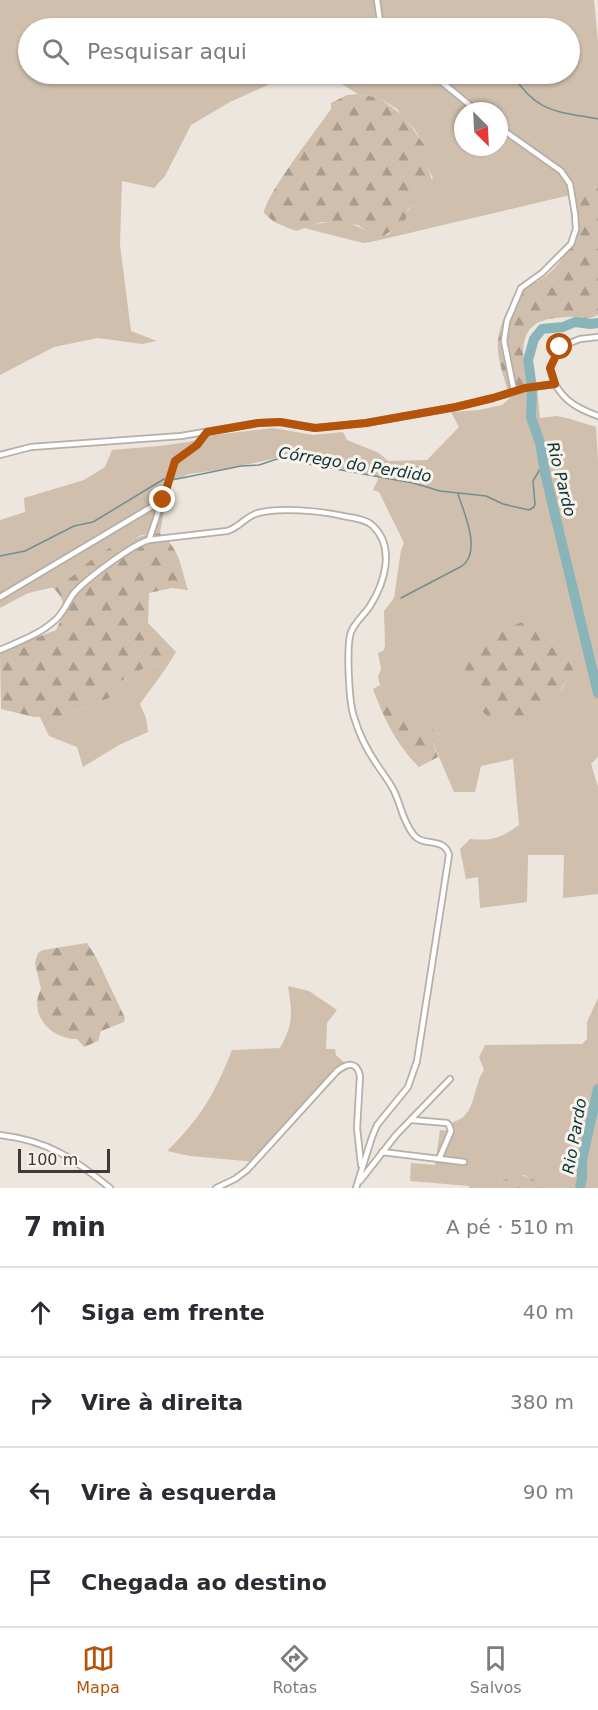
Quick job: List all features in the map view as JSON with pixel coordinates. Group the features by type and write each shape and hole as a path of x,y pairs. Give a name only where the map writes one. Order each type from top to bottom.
{"street":[{"path":"377,0 380,18"},
{"path":"444,84 466,102"},
{"path":"508,133 566,176 572,191 576,229 571,244 542,273 521,288 507,321 504,341 514,391"},
{"path":"598,337 580,339 560,347 550,368 555,384 566,400 598,416"},
{"path":"0,455 31,447 181,436 258,423 280,422 315,428 366,423 456,407 525,388 555,384"},
{"path":"149,540 175,461 197,445 207,432"},
{"path":"0,597 163,500"},
{"path":"0,650 37,634 53,623 65,612 75,592 130,548 149,540 226,531 262,512 328,513 363,520 372,525 383,542 386,564 382,582 369,607 352,630 348,645 352,710 373,758 393,788 404,821 417,839 423,842 440,843 445,846 449,855 417,1061 413,1075 399,1100 378,1125 357,1186"},
{"path":"216,1188 242,1175 336,1071 349,1064 359,1069 360,1076 357,1128 362,1167"},
{"path":"357,1186 396,1135 450,1079"},
{"path":"412,1120 449,1125 451,1131 439,1160"},
{"path":"0,1135 46,1145 85,1168 110,1188"},
{"path":"382,1152 464,1162"}],"green space":[{"path":"0,0 594,0 598,42 598,187 572,191 570,195 363,243 304,228 321,223 339,222 356,226 371,235 388,235 412,205 413,188 417,185 423,189 433,178 428,168 429,153 415,130 397,109 379,98 358,94 342,84 580,84 580,18 18,18 18,84 270,84 230,102 191,125 165,176 154,188 122,181 120,245 131,331 157,341 142,344 98,338 54,347 0,375"},
{"path":"358,94 379,98 404,116 430,153 428,168 434,186 428,192 417,185 413,188 416,201 407,210 406,219 379,238 358,225 321,222 296,231 274,222 264,213 273,191 331,109 331,103 347,95"},
{"path":"598,187 598,315 585,320 574,317 557,318 533,326 524,343 527,389 510,398 498,346 499,335 510,304 522,291 552,271 566,252 571,242 575,220 570,197 571,191"},
{"path":"537,388 540,418 556,416 596,427 598,757 591,764 598,787 598,894 563,898 564,855 528,855 527,902 480,908 478,877 466,879 460,849 470,839 496,838 519,825 513,759 481,766 475,792 454,792 433,743 444,737 406,712 380,685 378,677 381,669 378,653 384,650 385,645 384,611 394,598 404,543 379,492 373,490 379,477 281,457 232,468 189,474 169,483 160,533 142,535 98,555 75,577 55,587 28,593 0,608 0,520 25,512 24,498 84,480 105,467 112,450 176,444 205,436 273,428 313,435 343,432 347,440 379,453 388,461 427,460 459,427 451,412 479,410 502,405 511,397 527,389","holes":["512,626 570,657 570,676 551,702 476,702 463,659 470,647"]},
{"path":"160,533 176,552 188,590 172,588 149,593 148,623 176,652 166,668 150,665 119,682 109,698 61,717 34,717 1,709 0,652 56,630 63,613 63,602 52,587 66,580 98,555 120,543"},
{"path":"534,618 558,641 568,655 572,662 572,673 547,706 517,720 496,721 488,717 477,703 463,659 469,647"},
{"path":"150,665 166,668 140,704 146,718 148,732 119,745 83,767 77,747 49,736 40,717 61,717 109,698 119,682"},
{"path":"380,685 406,712 444,737 433,743 438,757 419,767 411,759 386,720 373,689"},
{"path":"87,943 125,1018 124,1022 101,1031 98,1041 84,1047 77,1039 58,1035 44,1023 37,1007 41,989 35,963 38,953 43,950"},
{"path":"288,986 309,991 337,1010 327,1023 326,1049 335,1049 336,1055 350,1068 335,1077 257,1162 190,1156 167,1151 206,1104 232,1050 280,1048 288,1032 291,1018"},
{"path":"598,998 598,1188 548,1188 524,1175 501,1181 496,1188 469,1188 469,1186 410,1181 411,1163 435,1165 440,1130 452,1131 453,1122 461,1119 470,1107 484,1070 479,1057 485,1045 582,1044 587,1039 587,1022"},
{"path":"516,1175 529,1178 548,1188 496,1188 501,1181"}],"waterway":[{"path":"519,84 530,96 548,108 598,119"},
{"name":"Rio Pardo","path":"598,323 575,322 563,327 542,329 534,339 528,360 532,388 531,417 540,443 545,473 598,693"},
{"name":"Córrego do Perdido","path":"0,556 25,551 74,526 93,522 164,479 177,479 241,466 259,465 277,459 413,483 440,491 486,496 503,504 529,510 535,504 533,481 543,464"},
{"path":"401,598 462,566 468,559 471,551 470,532 458,494"},
{"name":"Rio Pardo","path":"580,1188 582,1160 598,1089"},
{"name":"Rio Pardo","path":"576,1188 581,1188"}],"route":[{"path":"163,500 175,461 197,445 207,432 258,423 293,423 315,428 398,419 493,398 525,388 555,384 550,368 560,347"}]}
